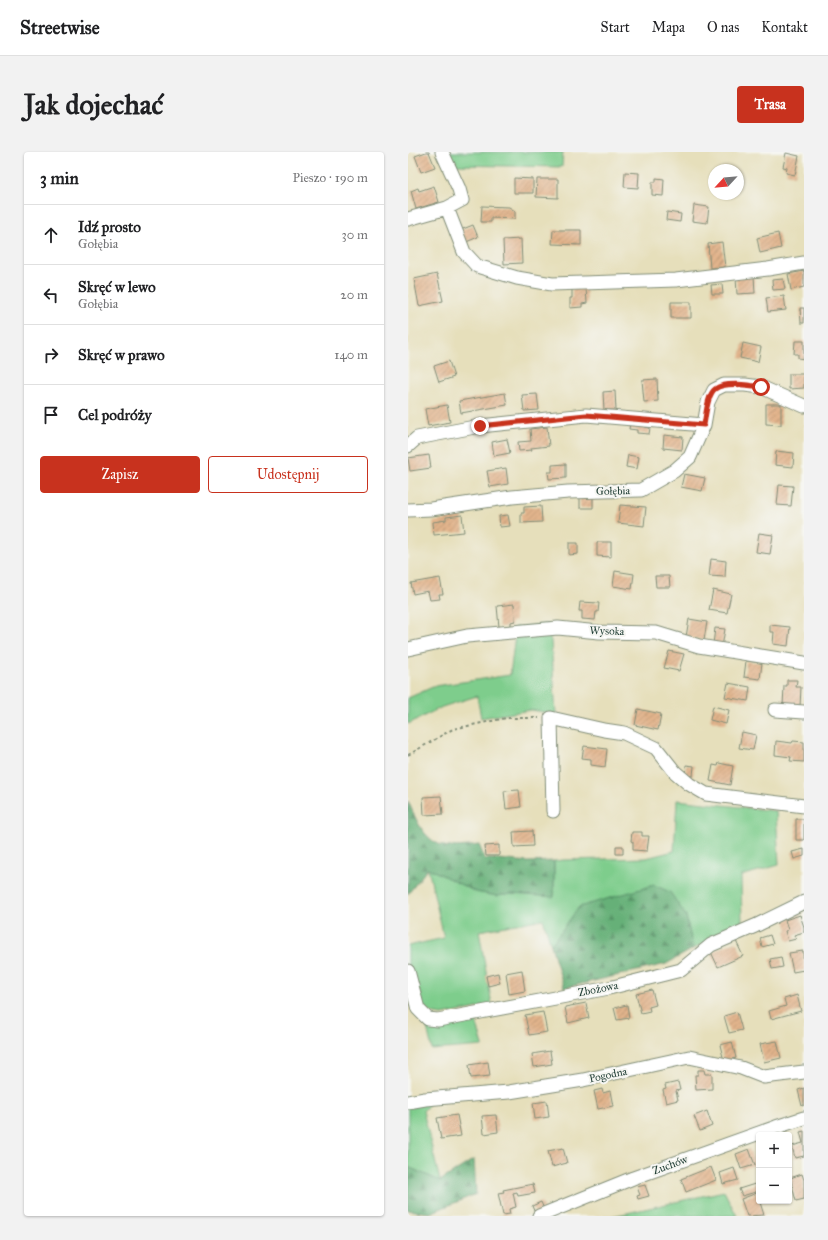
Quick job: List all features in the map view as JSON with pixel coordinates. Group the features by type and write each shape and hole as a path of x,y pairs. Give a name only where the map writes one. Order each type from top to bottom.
{"street":[{"path":"408,219 447,208 462,200 459,189 442,152"},
{"path":"447,208 464,252 477,266 517,278 552,284 676,280 768,269 804,263"},
{"name":"Gołębia","path":"408,509 431,509 512,497 568,492 641,490 674,470 690,457 704,425 708,402 714,390 724,386 745,385 761,387 804,406"},
{"path":"408,446 417,438 480,426 586,415 704,425"},
{"name":"Wysoka","path":"408,649 467,636 558,628 599,632 656,633 699,646 804,664"},
{"path":"776,710 804,712"},
{"path":"553,811 551,718 604,730 624,732 656,748 675,772 689,784 706,794 804,806"},
{"name":"Zbożowa","path":"408,971 418,1009 428,1018 438,1020 609,988 680,970 711,944 755,926 804,902"},
{"name":"Pogodna","path":"408,1102 425,1099 509,1092 576,1081 689,1057 741,1068 764,1077 804,1072"},
{"name":"Zuchów","path":"539,1216 633,1178 804,1118"}],"path":[{"path":"408,755 453,729 506,718 551,718"}],"green space":[{"path":"448,152 563,152 562,167 454,165"},
{"path":"546,624 551,641 556,714 531,710 481,718 477,696 442,707 408,724 408,698 435,686 510,675 516,627"},
{"path":"677,800 776,811 779,865 741,876 742,923 693,949 686,916 579,907 551,945 543,919 479,931 492,1005 442,1015 430,1013 422,1005 408,964 408,946 444,938 428,868 476,892 497,896 511,894 554,896 554,861 646,858 674,851"},
{"path":"408,801 425,834 437,843 444,846 461,847 479,845 485,859 528,862 554,861 554,897 511,894 497,896 476,892 428,868 408,894"},
{"path":"654,885 670,892 686,916 693,949 666,964 564,988 551,945 579,907"},
{"path":"475,1017 483,1046 432,1050 426,1022"},
{"path":"430,1103 423,1111 440,1181 408,1167 408,1107"},
{"path":"474,1159 476,1194 430,1213 408,1210 408,1167 440,1181"},
{"path":"724,1191 737,1216 612,1216 618,1215"}],"building":[{"path":"429,152 435,167 421,172 415,156"},
{"path":"786,153 799,156 795,175 786,173 787,168 783,167"},
{"path":"625,172 639,173 638,188 624,187"},
{"path":"514,178 533,179 533,193 514,193"},
{"path":"656,178 664,179 663,196 652,195 652,182 656,182"},
{"path":"537,179 558,179 558,198 536,197"},
{"path":"434,186 439,202 416,209 411,191 418,188 419,191"},
{"path":"694,205 709,207 707,223 692,221"},
{"path":"482,206 509,207 515,211 515,219 491,218 491,222 481,222"},
{"path":"667,212 681,214 680,222 666,220"},
{"path":"473,225 478,237 464,243 458,231"},
{"path":"553,230 581,230 581,245 552,244"},
{"path":"778,233 781,248 760,253 757,238"},
{"path":"521,239 522,263 504,264 503,240"},
{"path":"722,242 725,267 710,268 708,244"},
{"path":"804,271 804,287 791,290 788,274"},
{"path":"437,274 443,301 419,306 414,279"},
{"path":"754,276 755,293 737,294 736,277"},
{"path":"783,279 785,289 773,290 772,280"},
{"path":"722,284 723,294 712,294 711,285"},
{"path":"586,288 587,303 582,304 582,307 570,308 572,289"},
{"path":"784,296 786,310 768,312 766,298"},
{"path":"671,302 691,302 691,318 671,318"},
{"path":"800,308 804,308 804,323 801,323"},
{"path":"795,341 804,341 804,359 798,358 798,354 794,354"},
{"path":"743,343 761,347 758,362 740,358"},
{"path":"449,361 454,377 439,382 434,366"},
{"path":"789,374 804,374 804,388 789,389"},
{"path":"657,379 658,401 644,402 642,380"},
{"path":"615,391 616,410 604,410 603,392"},
{"path":"505,393 507,405 461,413 459,401"},
{"path":"537,394 539,410 524,411 522,395"},
{"path":"766,404 781,404 781,425 766,424"},
{"path":"447,405 450,422 428,426 425,409"},
{"path":"630,424 650,428 649,434 637,433 637,430 629,429"},
{"path":"547,427 549,446 519,451 518,442 531,441 530,429"},
{"path":"664,435 683,437 682,450 663,448"},
{"path":"507,439 510,453 494,456 492,442"},
{"path":"776,451 794,453 793,467 775,465"},
{"path":"429,455 431,468 410,471 408,458"},
{"path":"628,455 639,457 637,469 626,467"},
{"path":"566,464 566,478 549,479 548,472 552,472 552,465"},
{"path":"506,468 508,484 490,487 487,471"},
{"path":"684,474 705,478 702,491 681,487"},
{"path":"779,485 793,486 791,506 777,505"},
{"path":"580,496 593,496 593,508 580,508"},
{"path":"620,505 646,507 644,526 618,523"},
{"path":"541,506 542,522 521,523 521,513 524,513 524,507"},
{"path":"462,515 464,532 434,535 433,522 446,520 446,517"},
{"path":"508,515 510,526 500,527 499,516"},
{"path":"759,533 773,535 770,554 756,552"},
{"path":"597,542 611,542 611,557 597,556"},
{"path":"569,543 578,543 578,554 569,555"},
{"path":"711,559 726,561 725,577 709,576"},
{"path":"615,571 634,574 632,589 613,586"},
{"path":"655,576 669,576 670,587 656,587"},
{"path":"440,578 443,594 439,594 440,599 430,600 428,591 413,594 411,583"},
{"path":"713,590 731,594 727,613 709,610"},
{"path":"580,602 599,603 595,620 582,619 582,611 579,611"},
{"path":"514,604 515,621 511,622 511,626 499,627 497,606"},
{"path":"689,619 707,622 704,640 686,637"},
{"path":"770,625 790,627 788,646 773,644 774,632 770,632"},
{"path":"715,628 725,629 722,647 713,645"},
{"path":"669,651 684,654 679,671 664,668"},
{"path":"746,661 762,663 760,679 744,677"},
{"path":"787,680 797,680 796,687 801,687 800,707 783,706 784,686 787,686"},
{"path":"728,683 750,687 748,701 725,697"},
{"path":"713,706 729,710 726,724 710,720"},
{"path":"638,709 661,714 658,730 635,725"},
{"path":"742,732 756,735 753,750 739,748"},
{"path":"776,741 792,743 793,741 804,742 804,762 790,761 791,757 775,755"},
{"path":"584,746 607,749 605,767 591,765 591,759 582,758"},
{"path":"719,763 733,766 730,785 710,781 713,765 718,766"},
{"path":"686,765 694,766 693,776 685,775"},
{"path":"519,790 521,807 506,809 504,791"},
{"path":"441,796 443,814 424,815 423,797"},
{"path":"796,819 804,819 804,840 796,840"},
{"path":"532,831 533,846 514,847 513,832"},
{"path":"632,832 642,832 642,836 649,836 647,851 633,850 633,842 631,841"},
{"path":"499,845 499,856 486,856 485,846"},
{"path":"616,846 623,846 623,854 616,854"},
{"path":"804,849 804,856 794,859 792,852"},
{"path":"800,915 804,932 794,935 796,939 788,941 785,931 788,930 785,920"},
{"path":"770,935 773,944 762,947 760,938"},
{"path":"736,941 743,956 718,967 711,952"},
{"path":"803,951 804,970 793,972 789,953"},
{"path":"781,957 783,967 772,969 770,959"},
{"path":"522,970 525,991 509,994 506,973"},
{"path":"498,973 500,983 488,986 486,976"},
{"path":"652,990 656,1005 649,1007 650,1011 641,1013 636,994"},
{"path":"797,995 801,1011 771,1019 769,1011 786,1006 784,999"},
{"path":"586,1003 589,1018 568,1023 565,1007"},
{"path":"627,1005 629,1018 617,1020 614,1008"},
{"path":"543,1012 547,1032 529,1035 525,1015"},
{"path":"737,1012 742,1030 729,1033 724,1016"},
{"path":"777,1041 781,1058 764,1062 760,1044"},
{"path":"732,1042 736,1058 724,1061 720,1045"},
{"path":"550,1051 552,1064 534,1067 532,1054"},
{"path":"488,1062 490,1076 471,1078 469,1065"},
{"path":"698,1070 704,1070 705,1074 712,1074 712,1089 696,1090 695,1075 698,1075"},
{"path":"678,1082 680,1090 676,1091 678,1100 666,1103 663,1090 666,1089 665,1085"},
{"path":"804,1088 804,1105 802,1106 798,1090"},
{"path":"602,1089 603,1093 610,1091 613,1106 598,1109 594,1091"},
{"path":"547,1101 549,1117 535,1119 533,1103"},
{"path":"707,1111 712,1126 700,1131 694,1116"},
{"path":"457,1115 461,1136 441,1139 437,1118"},
{"path":"496,1115 498,1132 484,1134 482,1116"},
{"path":"804,1131 804,1156 795,1158 792,1146 803,1143 800,1132"},
{"path":"563,1148 567,1163 552,1167 548,1151"},
{"path":"749,1149 755,1165 741,1169 736,1154"},
{"path":"711,1167 716,1180 686,1192 681,1179"},
{"path":"734,1168 738,1180 723,1184 720,1173"},
{"path":"802,1174 804,1180 804,1199 796,1201 792,1186 792,1177"},
{"path":"533,1184 535,1193 518,1196 517,1192 513,1193 516,1207 509,1209 510,1214 503,1215 498,1193 504,1192 503,1190"},
{"path":"756,1184 756,1192 742,1196 739,1189"},
{"path":"645,1185 649,1196 638,1199 637,1196 640,1195 637,1187"},
{"path":"756,1193 756,1204 760,1204 764,1215 747,1216 741,1199"},
{"path":"541,1202 544,1209 535,1213 532,1206"}],"route":[{"path":"480,426 586,415 704,425 708,402 714,390 724,386 745,385 761,387"}]}
